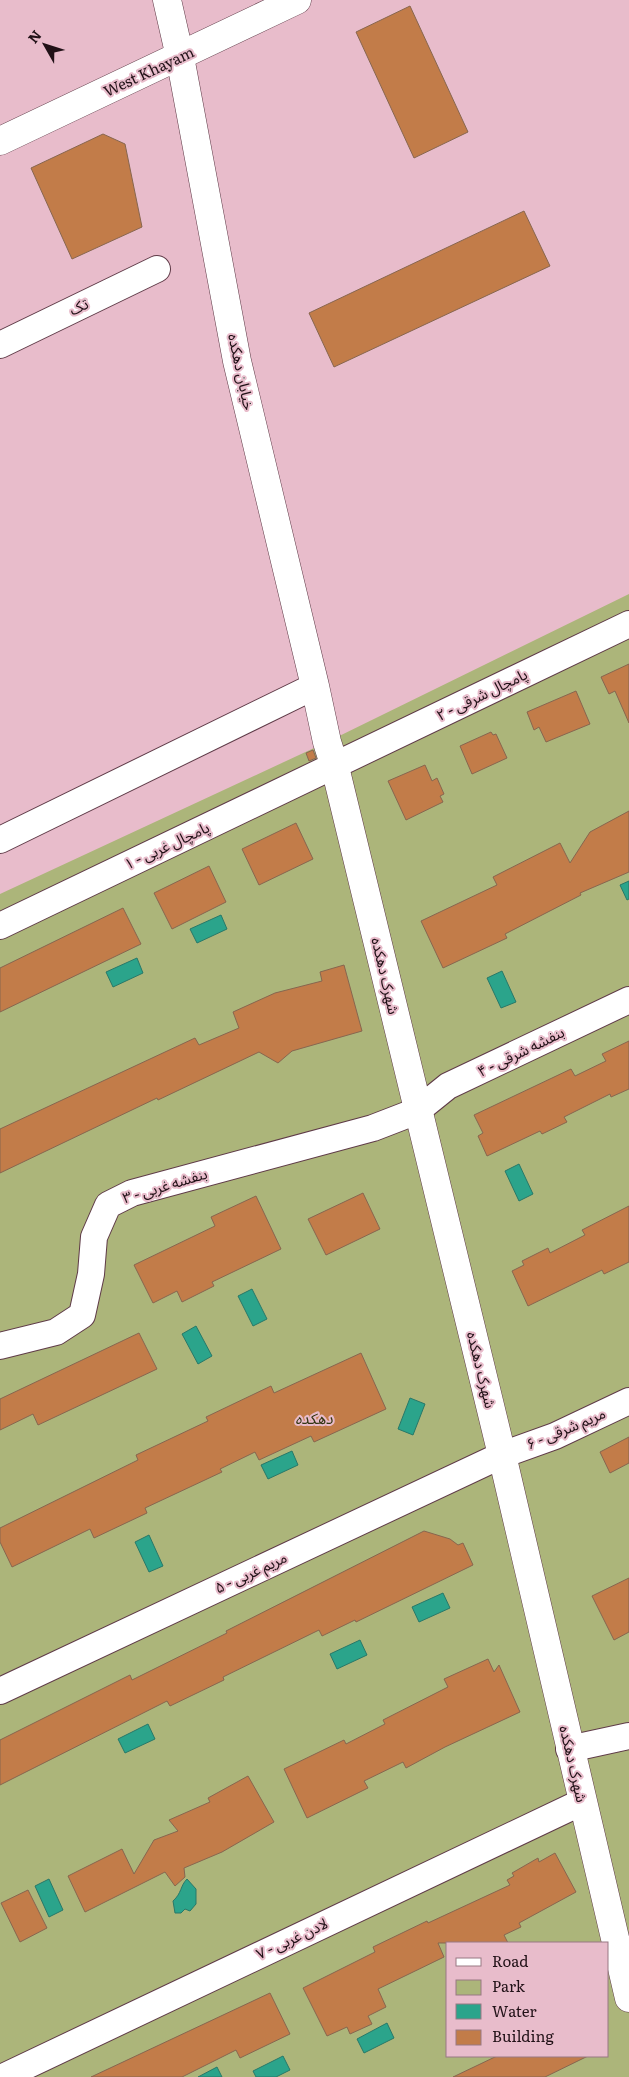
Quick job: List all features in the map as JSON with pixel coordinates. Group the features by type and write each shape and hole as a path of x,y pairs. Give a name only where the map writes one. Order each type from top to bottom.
{"street":[{"name":"خیابان دهکده","path":"167,0 180,57 238,361 331,755"},
{"name":"West Khayam","path":"0,141 297,0"},
{"name":"تک","path":"0,346 157,269"},
{"name":"پامچال شرقی - ۲","path":"331,755 629,624"},
{"path":"0,840 315,686"},
{"name":"پامچال غربی - ۱","path":"0,926 331,755"},
{"name":"شهرک دهکده","path":"331,755 502,1455 629,1998"},
{"name":"بنفشه شرقی - ۴","path":"417,1111 448,1086 629,1000"},
{"name":"بنفشه غربی - ۳","path":"0,1346 56,1332 82,1315 91,1274 94,1237 108,1205 132,1192 373,1128 417,1111"},
{"name":"مریم شرقی - ۶","path":"502,1455 555,1436 629,1401"},
{"name":"مریم غربی - ۵","path":"0,1691 502,1455"},
{"path":"570,1749 629,1736"},
{"name":"لادن غربی - ۷","path":"3,2077 582,1802"}],"green space":[{"name":"دهکده","path":"629,594 629,2077 0,2077 0,894 327,742"}],"water":[{"path":"629,881 629,899 627,900 620,885"},
{"path":"221,915 227,929 197,943 190,929"},
{"path":"137,958 143,973 113,987 106,972"},
{"path":"502,971 516,1002 501,1008 487,978"},
{"path":"519,1164 533,1194 519,1201 505,1171"},
{"path":"252,1289 267,1319 253,1326 238,1296"},
{"path":"196,1326 212,1356 198,1364 182,1334"},
{"path":"410,1398 425,1404 413,1435 398,1429"},
{"path":"292,1451 298,1465 268,1479 261,1465"},
{"path":"149,1535 163,1566 149,1572 135,1542"},
{"path":"443,1593 450,1608 419,1622 412,1607"},
{"path":"360,1640 367,1655 337,1669 330,1654"},
{"path":"148,1724 155,1739 125,1753 118,1739"},
{"path":"49,1879 63,1910 49,1917 35,1886"},
{"path":"187,1879 196,1889 196,1904 190,1911 185,1909 181,1913 175,1913 173,1901"},
{"path":"387,2023 394,2038 364,2053 357,2039"},
{"path":"283,2056 290,2070 276,2077 256,2077 253,2071"},
{"path":"217,2067 222,2077 198,2077"}],"building":[{"path":"410,6 468,132 414,158 356,32"},
{"path":"103,134 125,144 142,227 72,259 31,168"},
{"path":"524,211 550,266 334,367 309,313"},
{"path":"629,664 629,723 615,691 609,694 601,677"},
{"path":"576,691 590,724 546,742 539,727 534,730 527,712"},
{"path":"491,732 493,735 496,734 507,758 472,774 460,746"},
{"path":"313,750 316,758 309,761 306,753"},
{"path":"425,765 432,781 437,778 444,794 440,796 443,802 406,820 388,781"},
{"path":"629,811 629,872 580,893 581,895 505,934 507,938 443,968 421,921 497,885 493,877 560,843 570,863 590,832"},
{"path":"296,823 313,859 259,885 242,849"},
{"path":"209,866 226,902 172,929 154,893"},
{"path":"123,908 141,944 0,1012 0,968"},
{"path":"344,965 362,1031 292,1051 278,1063 259,1052 0,1173 0,1129 195,1038 199,1045 239,1028 233,1012 275,993 322,981 320,972"},
{"path":"629,1041 629,1089 611,1097 610,1094 564,1117 567,1122 542,1134 540,1131 487,1156 478,1136 483,1133 474,1115 571,1069 575,1076 606,1061 602,1054"},
{"path":"363,1193 380,1229 326,1255 308,1219"},
{"path":"256,1196 281,1249 212,1282 214,1286 182,1302 177,1291 153,1303 134,1265 215,1226 211,1217"},
{"path":"629,1206 629,1262 604,1274 602,1270 528,1306 512,1271 524,1265 522,1261 548,1248 550,1253 585,1235 582,1230"},
{"path":"139,1333 157,1369 38,1425 33,1414 0,1430 0,1399"},
{"path":"361,1353 386,1409 314,1442 311,1436 259,1460 255,1452 220,1469 222,1472 145,1508 147,1513 94,1538 90,1529 12,1567 0,1542 0,1528 138,1460 136,1455 208,1421 206,1417 271,1386 274,1393"},
{"path":"629,1437 629,1463 610,1473 600,1452"},
{"path":"424,1531 450,1539 458,1545 463,1543 473,1565 356,1622 355,1620 322,1636 319,1630 223,1677 224,1680 170,1706 167,1701 0,1785 0,1740 130,1675 132,1680"},
{"path":"629,1578 629,1632 614,1640 592,1596"},
{"path":"488,1659 494,1672 499,1665 520,1712 445,1747 406,1768 403,1762 364,1781 368,1788 307,1818 284,1769 344,1740 346,1744 385,1724 383,1720 448,1687 444,1679"},
{"path":"248,1776 274,1822 222,1852 184,1868 185,1877 175,1886 165,1872 85,1912 68,1876 122,1849 134,1874 154,1840 178,1831 169,1820 210,1802 208,1798"},
{"path":"555,1853 576,1892 519,1923 521,1927 504,1935 508,1942 438,1943 444,1957 378,1989 386,2007 368,2016 372,2024 350,2034 347,2027 327,2036 303,1988 375,1952 373,1947 510,1885 507,1880 514,1876 512,1873 538,1858 539,1862"},
{"path":"28,1890 47,1928 20,1942 1,1903"},
{"path":"270,1993 290,2034 240,2058 236,2050 182,2077 91,2077"},
{"path":"495,2057 586,2057 545,2077 453,2077"}]}
